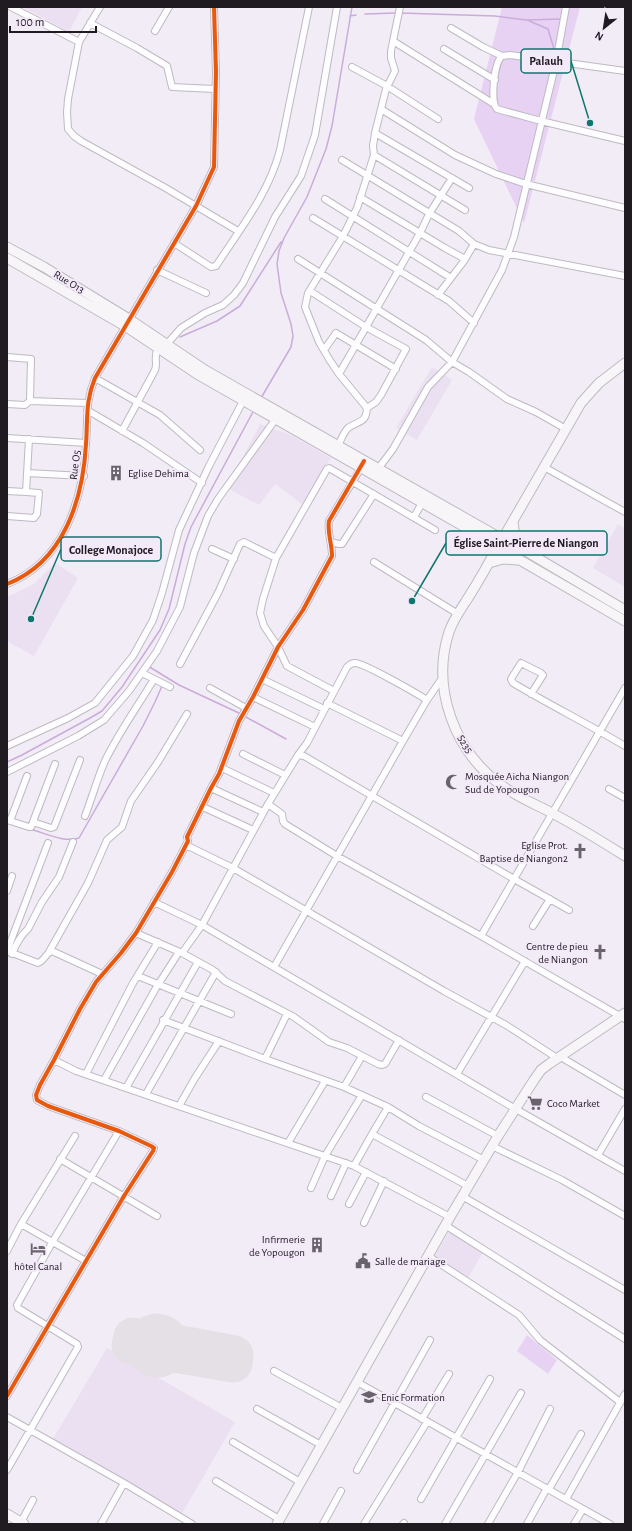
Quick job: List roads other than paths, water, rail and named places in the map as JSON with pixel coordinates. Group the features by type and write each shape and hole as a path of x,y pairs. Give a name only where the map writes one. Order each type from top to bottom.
{"street":[{"path":"11,7 79,42"},
{"path":"100,7 79,42 66,112 68,129 81,142 238,231"},
{"path":"155,31 169,7"},
{"name":"Rue O5","path":"7,584 31,571 51,553 62,537 69,523 84,476 87,403 95,378 157,270 196,206 214,168 214,7"},
{"path":"174,243 211,267 216,266 266,188 275,169 280,150 309,7"},
{"path":"122,430 156,367 154,357 162,346 181,328 205,313 223,305 234,295 243,283 275,217 301,176 315,135 320,100 328,65 336,7"},
{"path":"338,446 347,430 364,420 367,408 339,374 324,350 304,307 310,290 343,236 353,216 368,175 374,155 373,146 381,109 387,86 395,71 391,58 400,7"},
{"path":"378,469 394,450 428,387 452,362 510,253 556,62 566,7"},
{"path":"90,23 167,66 172,87 215,89"},
{"path":"451,28 483,47 502,56 510,55 625,71"},
{"path":"393,41 494,104 497,109 541,122 625,141"},
{"path":"444,49 495,80"},
{"path":"494,104 497,63 502,56"},
{"path":"352,67 387,86 438,119"},
{"path":"381,109 460,157 492,172 526,184 625,208"},
{"path":"375,133 469,188"},
{"path":"374,155 465,210"},
{"path":"342,160 459,231 474,244 489,250 625,276"},
{"path":"339,374 420,233 429,214 452,178"},
{"path":"360,197 465,259"},
{"path":"325,199 451,278"},
{"path":"314,218 449,301 474,323"},
{"path":"438,295 465,259 474,244"},
{"name":"Rue O13","path":"7,247 44,267 127,322"},
{"name":"Rue O13","path":"7,258 127,322"},
{"path":"298,259 431,343 452,362 507,399 536,412 566,429"},
{"path":"157,270 206,293"},
{"path":"310,290 366,327 406,349 376,402 367,408"},
{"path":"127,322 162,346 205,370 249,402 338,446 422,503 494,543"},
{"path":"324,350 336,333 396,369"},
{"path":"7,357 31,359 30,401"},
{"path":"506,533 581,403 599,383 625,363"},
{"path":"95,378 160,415 200,450"},
{"path":"7,404 25,405 30,401 87,403"},
{"path":"7,746 68,718 95,703 133,656 153,620 179,530 202,483 249,402"},
{"path":"264,409 275,420 363,464 378,469 494,543 499,552 506,552 625,621"},
{"path":"87,410 162,455 202,483"},
{"path":"7,772 78,736 104,720 124,697 143,672 166,636 180,607 194,554 208,516 218,499 275,420"},
{"path":"7,438 86,443"},
{"path":"26,492 28,439"},
{"path":"7,1396 124,1196 154,1148 119,1131 48,1106 37,1100 36,1095 40,1084 96,982 136,933 186,845 188,841 187,837 222,768 231,740 243,713 253,697 278,647 303,610 332,556 328,529 329,521 363,464"},
{"path":"544,467 625,512"},
{"path":"334,691 287,666 278,647 264,626 260,613 276,558 328,468 435,530"},
{"path":"27,473 84,476"},
{"path":"7,491 39,494 36,517 7,516"},
{"path":"331,542 342,544 374,494"},
{"path":"414,517 422,503"},
{"path":"513,522 515,536 522,549"},
{"path":"494,543 500,532 506,533 511,539 512,543 625,610"},
{"path":"180,664 199,631 240,544 244,542 276,558"},
{"name":"S235","path":"494,543 489,563 458,614 450,630 447,641 443,661 443,677 447,709 452,722 474,758 501,785 522,798 553,813 625,856"},
{"path":"506,552 509,550 512,543"},
{"path":"212,549 234,559"},
{"path":"489,563 503,559 522,561"},
{"path":"374,562 458,614"},
{"path":"104,1080 158,985 202,925 263,812 285,775 307,743 347,668 351,664 356,663 404,686 427,700"},
{"path":"531,694 543,675 521,663 511,681 531,694 625,746"},
{"path":"143,672 170,687"},
{"path":"274,967 403,741 427,700 443,677"},
{"path":"85,816 94,787 106,760 134,710 154,679"},
{"path":"262,679 403,741"},
{"path":"210,688 243,713"},
{"path":"481,936 601,732 625,688"},
{"path":"253,697 315,727"},
{"path":"48,843 7,951 38,962 41,962 49,952 88,883 107,840 122,827 131,801 158,762 187,714"},
{"path":"243,754 285,775"},
{"path":"298,755 304,756 371,797 411,818 569,910"},
{"path":"33,822 51,828 54,827 80,760"},
{"path":"27,776 8,820 31,827 55,764"},
{"path":"222,768 274,793"},
{"path":"211,788 263,812"},
{"path":"609,789 625,798"},
{"path":"216,1481 278,1522 462,1196 514,1108 541,1070 558,1057 623,1016 337,856 285,824 282,814 268,804"},
{"path":"203,807 253,830"},
{"path":"12,954 17,942 28,929 42,902 58,877 73,842"},
{"path":"186,845 233,868 625,1095"},
{"path":"7,891 12,876"},
{"path":"533,926 550,899"},
{"path":"154,902 202,925 514,1108 625,1171"},
{"path":"136,933 158,942 216,972 225,981 306,1025 329,1042 347,1048 382,1065 385,1064 400,1040"},
{"path":"86,1074 138,976 158,942"},
{"path":"49,952 52,951 102,974"},
{"path":"457,1074 525,961"},
{"path":"126,1088 163,1020 198,962"},
{"path":"146,1094 216,972"},
{"path":"138,976 231,1014"},
{"path":"264,1059 286,1014"},
{"path":"163,1020 264,1059 344,1087 388,1107 419,1126 484,1160"},
{"path":"179,1106 219,1041"},
{"path":"344,1087 362,1056"},
{"path":"54,1060 68,1068 354,1166 384,1181 448,1221 625,1339"},
{"path":"288,1143 325,1081"},
{"path":"311,1188 325,1156 362,1095"},
{"path":"426,1097 498,1136"},
{"path":"354,1166 388,1107"},
{"path":"598,1155 625,1110"},
{"path":"7,1470 78,1347 77,1344 17,1306 53,1241 119,1131"},
{"path":"372,1134 468,1186"},
{"path":"7,1251 21,1224 76,1136"},
{"path":"492,1146 562,1180 625,1216"},
{"path":"60,1160 157,1216"},
{"path":"331,1196 346,1163"},
{"path":"349,1204 366,1172"},
{"path":"364,1223 384,1181"},
{"path":"462,1196 625,1290"},
{"path":"21,1224 86,1261"},
{"path":"428,1256 519,1315 540,1340 620,1402"},
{"path":"357,1470 430,1340"},
{"path":"274,1371 342,1408"},
{"path":"364,1524 425,1420 449,1374"},
{"path":"421,1498 490,1379"},
{"path":"356,1382 610,1524"},
{"path":"445,1524 521,1394"},
{"path":"566,1499 625,1394"},
{"path":"257,1409 321,1445"},
{"path":"488,1524 518,1472 550,1409"},
{"path":"7,1417 192,1524"},
{"path":"527,1524 581,1434"},
{"path":"233,1442 300,1482"},
{"path":"101,1524 124,1484"},
{"path":"323,1524 341,1491"},
{"path":"7,1514 22,1523 33,1500"},
{"path":"574,1524 583,1508"}],"waterway":[{"path":"261,398 291,347 293,336 291,324 281,293 277,264 279,251 284,238 307,197 326,149 332,126 352,7"},
{"path":"365,14 396,13"},
{"path":"400,13 495,16 526,20 562,19"},
{"path":"350,16 356,15"},
{"path":"527,20 548,29 554,49"},
{"path":"180,337 217,321 240,306 281,242"},
{"path":"7,762 102,711 122,687 160,630 169,609 185,544 191,527 254,410"},
{"path":"148,666 179,685 241,714"},
{"path":"30,829 54,837 67,839 79,838 143,726 162,686"},
{"path":"244,716 286,739"}],"place":[{"name":"Palauh","path":"590,123"},
{"name":"Eglise Dehima","path":"116,473"},
{"name":"Église Saint-Pierre de Niangon","path":"412,601"},
{"name":"College Monajoce","path":"31,619"},
{"name":"Mosquée Aicha Niangon Sud de Yopougon","path":"453,782"},
{"name":"Eglise Prot. Baptise de Niangon2","path":"580,851"},
{"name":"Centre de pieu de Niangon","path":"600,952"},
{"name":"Coco Market","path":"535,1103"},
{"name":"Infirmerie de Yopougon","path":"317,1245"},
{"name":"hôtel Canal","path":"38,1249"},
{"name":"Salle de mariage","path":"363,1261"},
{"name":"Enic Formation","path":"369,1397"}]}
